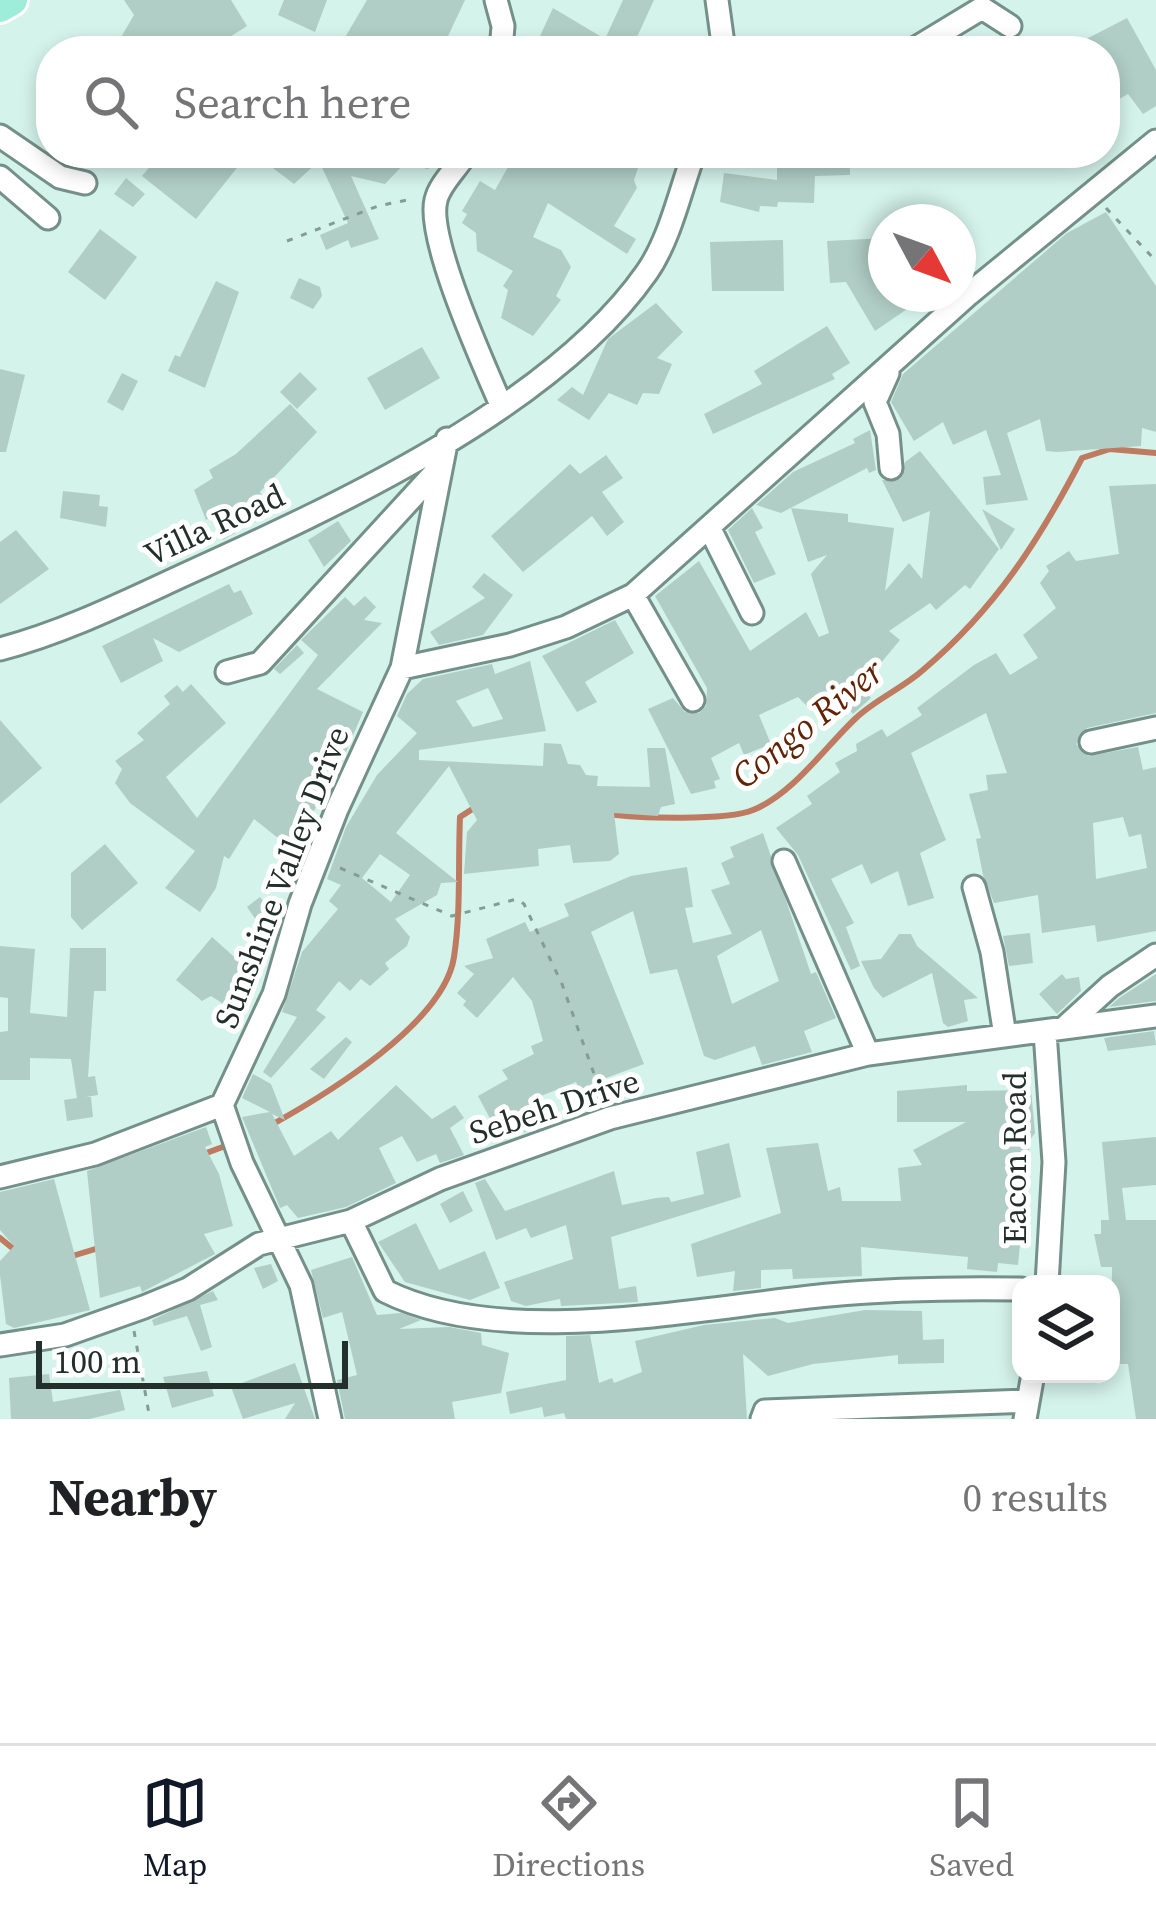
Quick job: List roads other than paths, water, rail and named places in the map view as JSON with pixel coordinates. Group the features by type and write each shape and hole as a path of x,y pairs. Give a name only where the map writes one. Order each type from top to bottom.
{"main road":[{"path":"0,7 11,0"}],"street":[{"path":"496,0 502,36"},
{"path":"717,0 722,36"},
{"path":"936,36 982,8 1010,26"},
{"path":"0,136 36,161"},
{"path":"403,668 566,627 633,595 894,362 1156,140"},
{"path":"47,168 85,183"},
{"path":"455,168 437,193 434,211 450,276 501,405"},
{"name":"Villa Road","path":"0,649 79,622 239,550 356,493 501,405 578,349 650,268 688,168"},
{"path":"0,177 48,218"},
{"path":"891,468 888,434 875,402 894,362"},
{"name":"Sunshine Valley Drive","path":"226,1115 274,994 300,904 371,729 403,668 447,439"},
{"path":"227,672 260,663 440,466"},
{"path":"710,530 752,613"},
{"path":"633,595 693,700"},
{"path":"1091,742 1156,728"},
{"path":"784,861 868,1054"},
{"path":"974,887 992,952 1005,1036"},
{"path":"1054,1030 1156,955"},
{"name":"Sebeh Drive","path":"0,1345 65,1335 130,1312 188,1289 259,1244 351,1221 440,1179 610,1118 868,1054 1156,1016"},
{"name":"Eacon Road","path":"1048,1275 1054,1030"},
{"path":"0,1177 226,1115 311,1318 315,1363 330,1419"},
{"path":"351,1221 385,1291 430,1309 516,1318 637,1318 831,1295 1012,1289"},
{"path":"762,1419 765,1411 1026,1410"}],"waterway":[{"name":"Congo River","path":"607,814 723,816 768,803 856,718 915,676 972,623 1032,545 1082,458 1110,449 1156,453"},
{"name":"Congo River","path":"273,1124 380,1054 407,1031 446,982 456,940 460,817 477,806"},
{"name":"Congo River","path":"201,1155 228,1145"},
{"name":"Congo River","path":"0,1238 16,1251"},
{"name":"Congo River","path":"69,1257 102,1247"}]}
